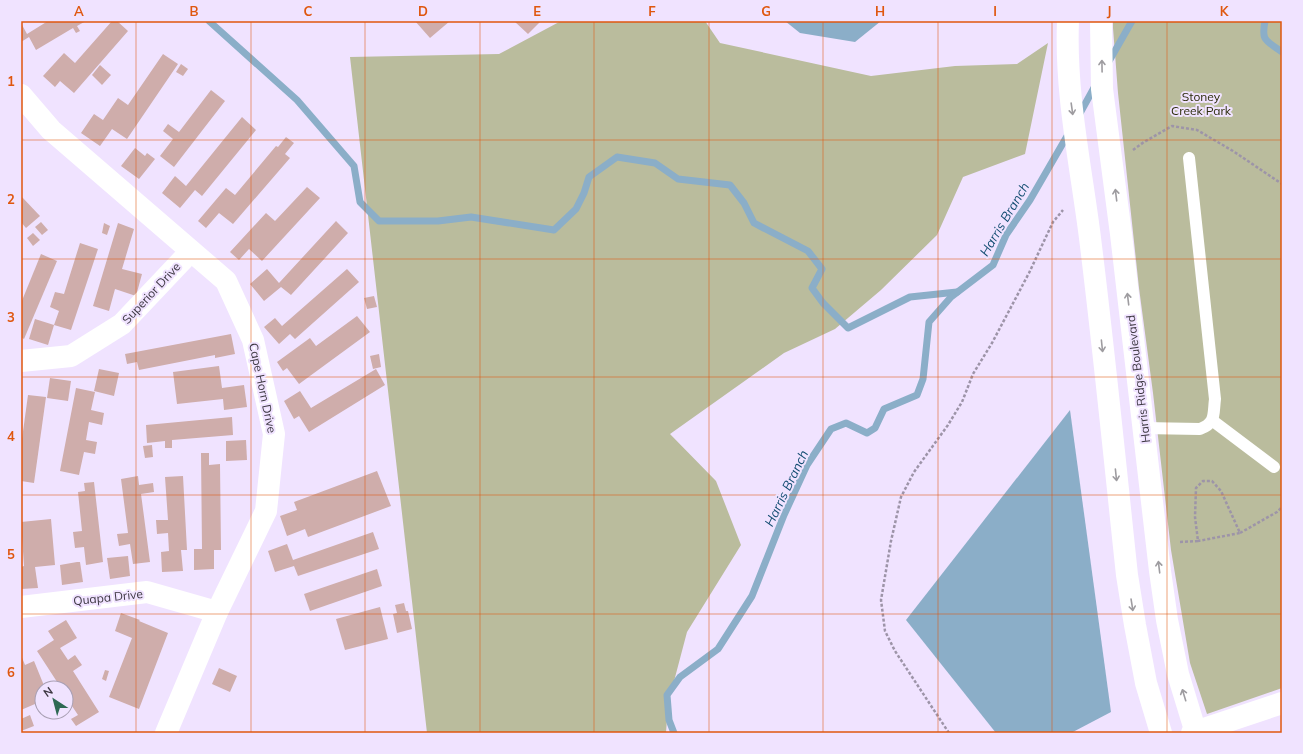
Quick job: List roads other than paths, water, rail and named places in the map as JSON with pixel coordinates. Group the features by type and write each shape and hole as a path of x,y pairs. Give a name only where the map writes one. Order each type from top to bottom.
{"street":[{"name":"Harris Ridge Boulevard","path":"1101,22 1102,89 1121,234 1159,563 1167,620 1178,674 1194,733"},
{"path":"1068,32 1069,92 1090,238 1127,575 1146,683 1161,733"},
{"name":"Cape Horn Drive","path":"21,95 51,130 226,281 253,340 274,434 266,511 217,612 166,733"},
{"name":"Superior Drive","path":"21,362 72,356 122,324 191,251"},
{"name":"Quapa Drive","path":"21,607 147,592 217,612"},
{"path":"1194,733 1282,703"}],"lane":[{"path":"1143,428 1200,429 1208,426 1213,421 1215,399 1189,158"},
{"path":"1213,421 1274,467"}],"water":[{"path":"785,21 881,21 855,42 800,33"},
{"path":"1070,410 1111,712 1071,733 996,733 906,620"}],"waterway":[{"path":"209,21 297,100 354,166 360,202 379,221 438,221 471,217 554,230 576,209 584,193 589,177 617,157 655,163 678,179 730,185 744,203 754,223 808,251 822,269 812,288 823,303 848,328 910,297 957,292"},
{"name":"Harris Branch","path":"1108,63 1132,21"},
{"name":"Harris Branch","path":"1265,21 1264,37 1282,52"},
{"name":"Harris Branch","path":"1079,115 1095,86"},
{"name":"Harris Branch","path":"674,733 669,720 667,695 680,677 718,649 752,596 784,515 807,465 831,429 846,423 867,433 875,428 884,409 917,395 923,379 929,322 951,297 993,265 1006,235 1030,200 1070,131"}],"park label":[{"name":"Stoney Creek Park","path":"1201,103"}]}
